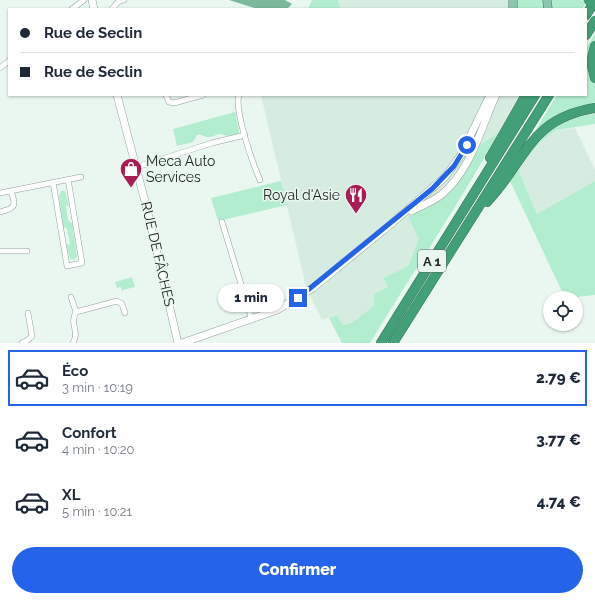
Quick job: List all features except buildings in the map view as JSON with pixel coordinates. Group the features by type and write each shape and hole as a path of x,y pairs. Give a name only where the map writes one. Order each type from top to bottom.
{"highway":[{"path":"588,0 595,4"},
{"path":"587,13 595,0"},
{"path":"587,34 595,21"},
{"path":"595,46 591,62 595,78"},
{"path":"479,184 478,178 525,96"},
{"name":"A 1","path":"381,343 534,96"},
{"name":"A 1","path":"393,343 547,96"},
{"path":"472,217 492,196 531,142 544,128 567,115 595,108"}],"main road":[{"name":"RUE DE FÂCHES","path":"117,96 137,167 178,343"},
{"path":"182,343 252,320 285,307 302,296 391,224 435,186 454,166 467,145 490,96"},
{"path":"391,224 437,198 451,184 472,150 496,96"}],"street":[{"path":"73,8 84,0"},
{"path":"113,8 118,2 124,0"},
{"path":"0,68 8,62"},
{"path":"166,96 169,102 174,103 199,96"},
{"path":"239,96 238,104 245,135 252,162 260,180"},
{"path":"137,167 212,143 245,135"},
{"path":"0,194 81,177"},
{"path":"53,182 66,266 82,263 68,179"},
{"path":"0,212 14,207 11,191"},
{"path":"222,222 252,320"},
{"path":"0,251 27,251"},
{"path":"71,297 76,312"},
{"path":"73,343 76,336 72,319 76,312 117,301 122,304 125,313"},
{"path":"22,343 30,339 32,334 28,313"}],"shaded area":[{"path":"229,0 285,0 292,4 288,8 255,8"},
{"path":"312,0 338,0 340,8 308,8"},
{"path":"336,0 508,0 509,8 339,8"},
{"path":"516,0 544,0 544,8 516,8"},
{"path":"552,0 581,0 586,3 583,8 552,8"},
{"path":"595,34 595,40 590,51 589,71 595,83 595,106 532,136 556,96 587,96 587,46"},
{"path":"261,96 521,96 498,133 476,147 465,171 453,189 441,199 408,217 419,239 408,266 383,278 388,287 375,306 353,322 342,325 337,315 322,320 306,287"},
{"path":"235,112 239,131 238,134 227,136 218,134 210,137 197,135 193,142 177,146 173,129"},
{"path":"595,114 595,124 556,130 539,143 520,167 535,145 554,128 579,117"},
{"path":"575,128 595,170 595,181 537,214 518,169 538,143 556,130"},
{"path":"498,133 451,213 370,343 342,343 329,318 337,315 343,325 353,322 374,306 374,294 388,287 383,278 408,266 419,239 408,217 441,199 453,189 465,171 476,147"},
{"path":"518,169 537,214 595,181 595,295 583,296 583,291 562,291 510,181"},
{"path":"281,181 287,205 218,221 211,198"},
{"path":"61,191 65,191 69,206 66,205 68,220 72,223 77,257 74,260 70,259 66,243 69,245 70,244 67,229 63,226 59,196"},
{"path":"132,277 135,287 123,290 122,292 121,287 117,288 115,282"}],"place":[{"name":"Meca Auto Services","path":"131,188"},
{"name":"Royal d'Asie","path":"356,214"}],"route":[{"path":"298,298 308,292 432,189 454,166 467,145"}]}
